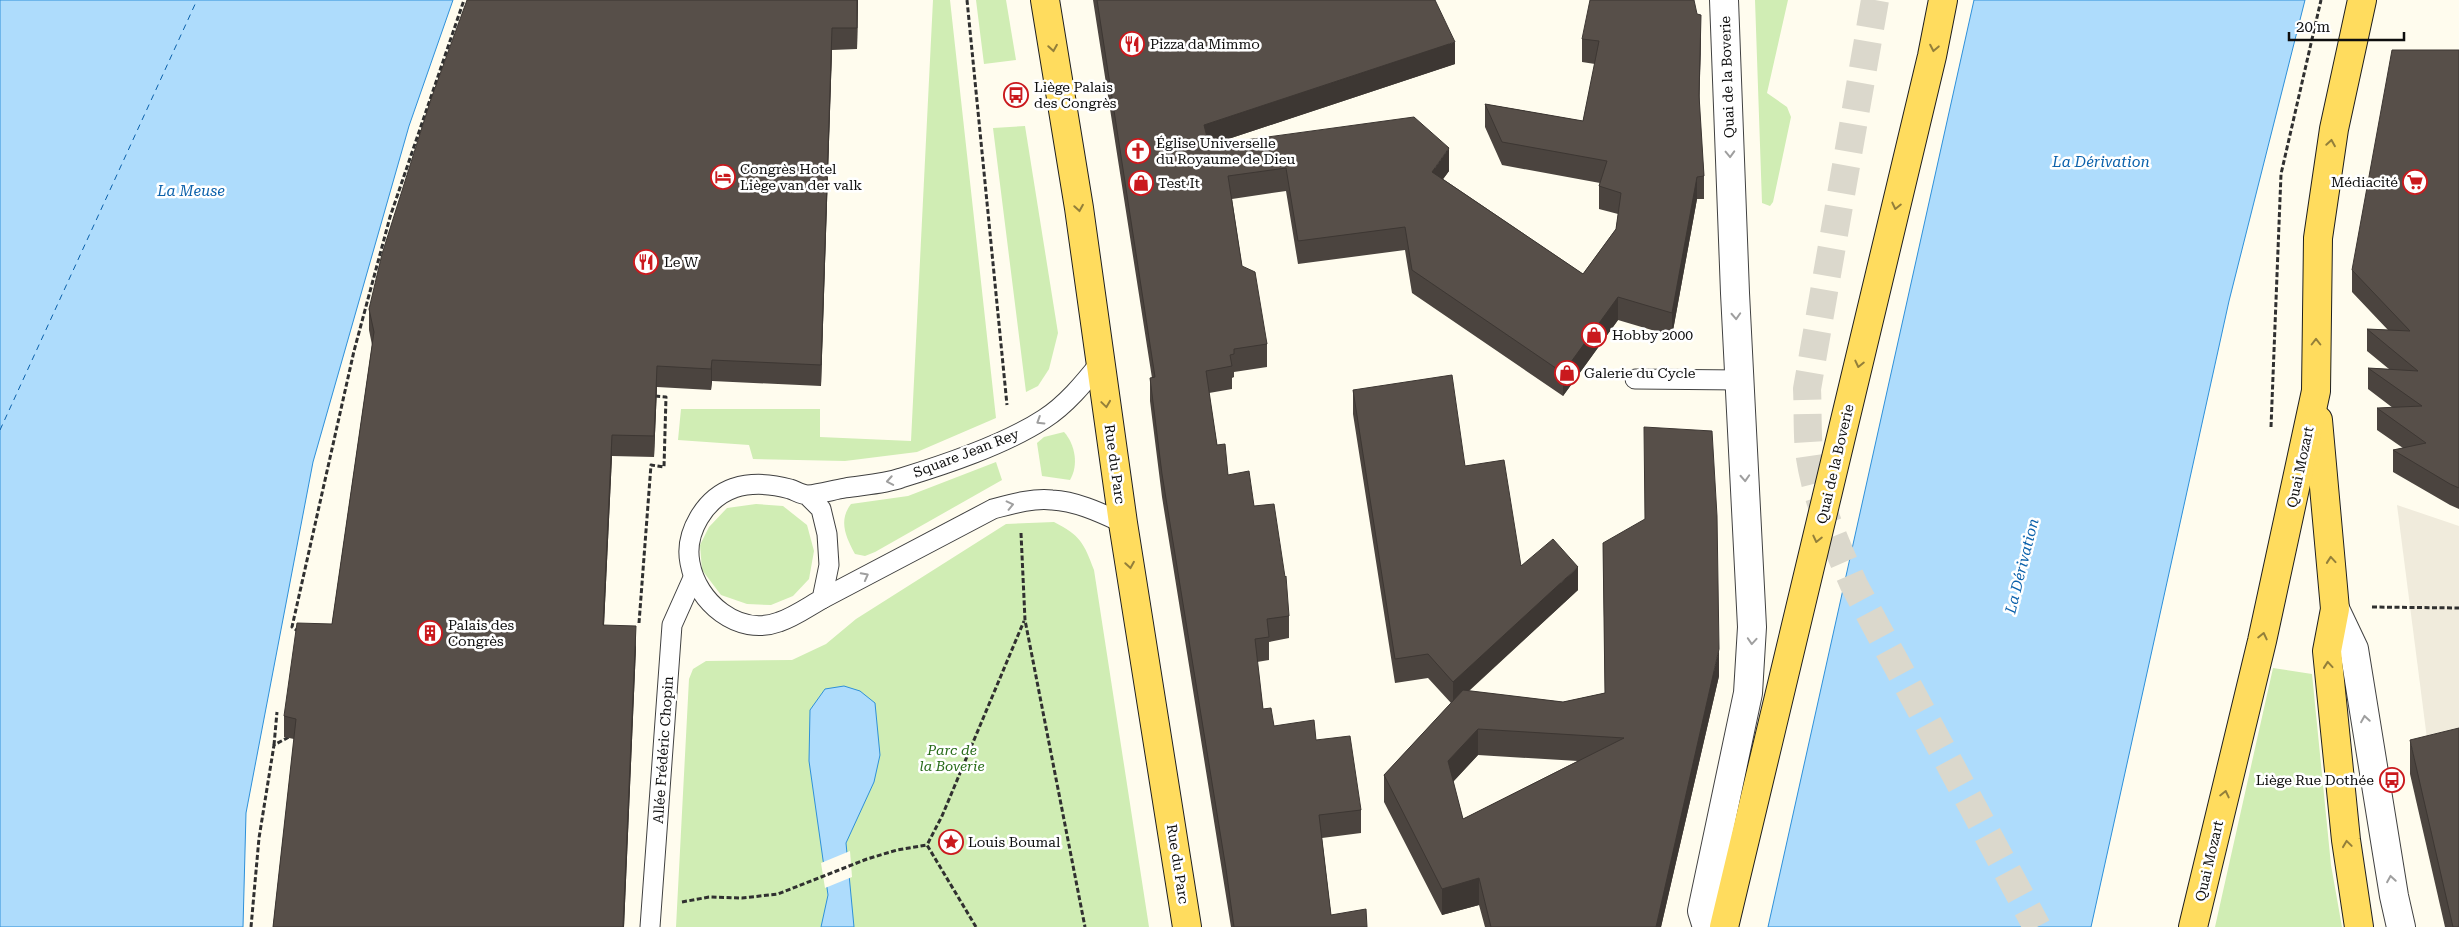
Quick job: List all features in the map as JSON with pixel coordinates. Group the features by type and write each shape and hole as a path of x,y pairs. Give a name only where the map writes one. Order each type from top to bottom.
{"main road":[{"name":"Rue du Parc","path":"1045,0 1079,208 1123,523 1187,927"},
{"name":"Quai de la Boverie","path":"1724,927 1930,66 1943,0"},
{"name":"Quai Mozart","path":"2193,927 2262,641 2316,391 2318,238 2334,129 2362,0"},
{"path":"2316,391 2335,609 2327,651 2346,840 2360,927"}],"street":[{"name":"Quai de la Boverie","path":"1707,927 1702,911 1748,692 1752,636 1724,0"},
{"path":"2335,609 2354,650 2394,896 2401,927"}],"lane":[{"name":"Square Jean Rey","path":"1100,363 1085,382 1052,413 1011,438 900,479 807,495 776,486 754,484 733,488 714,500 700,516 691,536 688,557 692,578 706,600 726,616 751,625 777,623 993,508 1018,503 1052,500 1088,508 1123,523"},
{"path":"1635,379 1740,380"},
{"path":"807,495 821,508 827,534 829,565 822,599"},
{"name":"Allée Frédéric Chopin","path":"650,927 672,625 692,578"}],"path":[{"path":"307,638 292,626 354,351 390,217 464,0"},
{"path":"2271,433 2281,174 2321,0"},
{"path":"640,623 651,465 664,467 666,397 648,396"},
{"path":"2394,605 2459,608"},
{"path":"927,845 942,816 1025,620"},
{"path":"251,927 259,838 274,745 277,712"},
{"path":"274,745 292,735"},
{"path":"709,897 742,898 778,894 867,859 897,850 927,845"},
{"path":"927,845 976,927"}],"green space":[{"path":"933,0 950,0 996,418 917,452 845,461 753,459 749,445 678,440 681,409 820,409 820,437 911,441"},
{"path":"976,0 1006,0 1016,60 984,64"},
{"path":"1755,0 1788,0 1767,93 1787,107 1791,117 1773,202 1770,206 1762,203"},
{"path":"1025,126 1058,333 1049,369 1038,386 1026,392 993,128"},
{"path":"1064,432 1071,442 1075,461 1070,480 1042,476 1037,443 1044,437"},
{"path":"996,462 1002,480 875,552 865,556 855,554 846,535 844,523 847,510 851,504 908,496"},
{"path":"756,504 783,506 807,525 814,551 809,579 793,596 771,605 747,604 721,595 702,570 700,545 709,527 727,508"},
{"name":"Parc de la Boverie","path":"1054,522 1070,531 1080,541 1094,570 1149,927 676,927 689,679 693,669 706,661 792,660 826,644 856,619 1006,524"},
{"path":"2273,668 2312,674 2331,865 2342,927 2215,927"}],"shaded area":[{"path":"2397,505 2459,526 2459,756 2430,762"}],"water":[{"name":"La Meuse","path":"0,0 453,0 409,126 313,462 246,813 243,927 0,927"},
{"name":"La Dérivation","path":"1974,0 2305,0 2229,301 2091,927 1768,927"},
{"path":"844,686 860,691 875,703 880,755 874,782 846,843 854,927 821,927 828,895 809,761 810,710 825,689"}],"pier":[{"path":"850,851 852,877 825,888 821,863"}],"building":[{"path":"467,0 857,0 857,28 832,28 821,365 712,360 711,369 657,366 654,436 612,435 603,625 636,626 623,927 273,927 296,719 284,716 297,623 332,624 374,332 369,309 382,254 431,99"},
{"path":"1097,0 1435,0 1455,42 1204,125 1209,145 1414,117 1449,148 1432,172 1583,274 1616,229 1621,193 1599,186 1607,161 1502,142 1485,104 1583,121 1599,41 1582,39 1590,0 1694,0 1697,14 1701,15 1699,95 1704,176 1697,177 1672,313 1618,297 1563,373 1412,270 1405,227 1298,241 1286,168 1228,176 1242,266 1255,272 1267,344 1234,349 1234,354 1230,355 1232,366 1206,371 1217,445 1225,444 1228,475 1249,471 1254,506 1274,504 1286,576 1289,616 1267,619 1269,637 1255,639 1263,709 1271,708 1274,726 1314,720 1316,740 1350,736 1361,810 1319,815 1331,915 1366,909 1367,927 1234,927 1162,474 1150,378 1155,377"},
{"name":"Médiacité","path":"2392,50 2459,50 2459,488 2393,450 2426,443 2377,408 2422,406 2368,368 2418,371 2367,329 2410,331 2352,270"},
{"path":"1452,375 1465,466 1504,460 1521,566 1553,539 1578,567 1453,682 1428,654 1395,659 1353,390"},
{"path":"1644,427 1712,431 1717,516 1719,649 1656,927 1491,927 1479,878 1442,889 1384,775 1463,690 1563,702 1605,693 1603,543 1645,519","holes":["1478,729 1624,738 1463,819 1448,761"]},
{"path":"2459,728 2459,927 2453,927 2410,740"}],"ferry route":[{"path":"0,430 197,0"}],"tunnel":[{"path":"1875,0 1807,389 1809,451 1821,503 1854,585 2037,927"}],"place":[{"name":"Pizza da Mimmo","path":"1132,44"},
{"name":"Liège Palais des Congrès","path":"1016,95"},
{"name":"Église Universelle du Royaume de Dieu","path":"1138,151"},
{"name":"Congrès Hotel Liège van der valk","path":"723,177"},
{"name":"Médiacité","path":"2415,182"},
{"name":"Test It","path":"1141,183"},
{"name":"Le W","path":"646,262"},
{"name":"Hobby 2000","path":"1594,335"},
{"name":"Galerie du Cycle","path":"1567,373"},
{"name":"Palais des Congrès","path":"430,633"},
{"name":"Liège Rue Dothée","path":"2392,780"},
{"name":"Louis Boumal","path":"951,842"}]}
